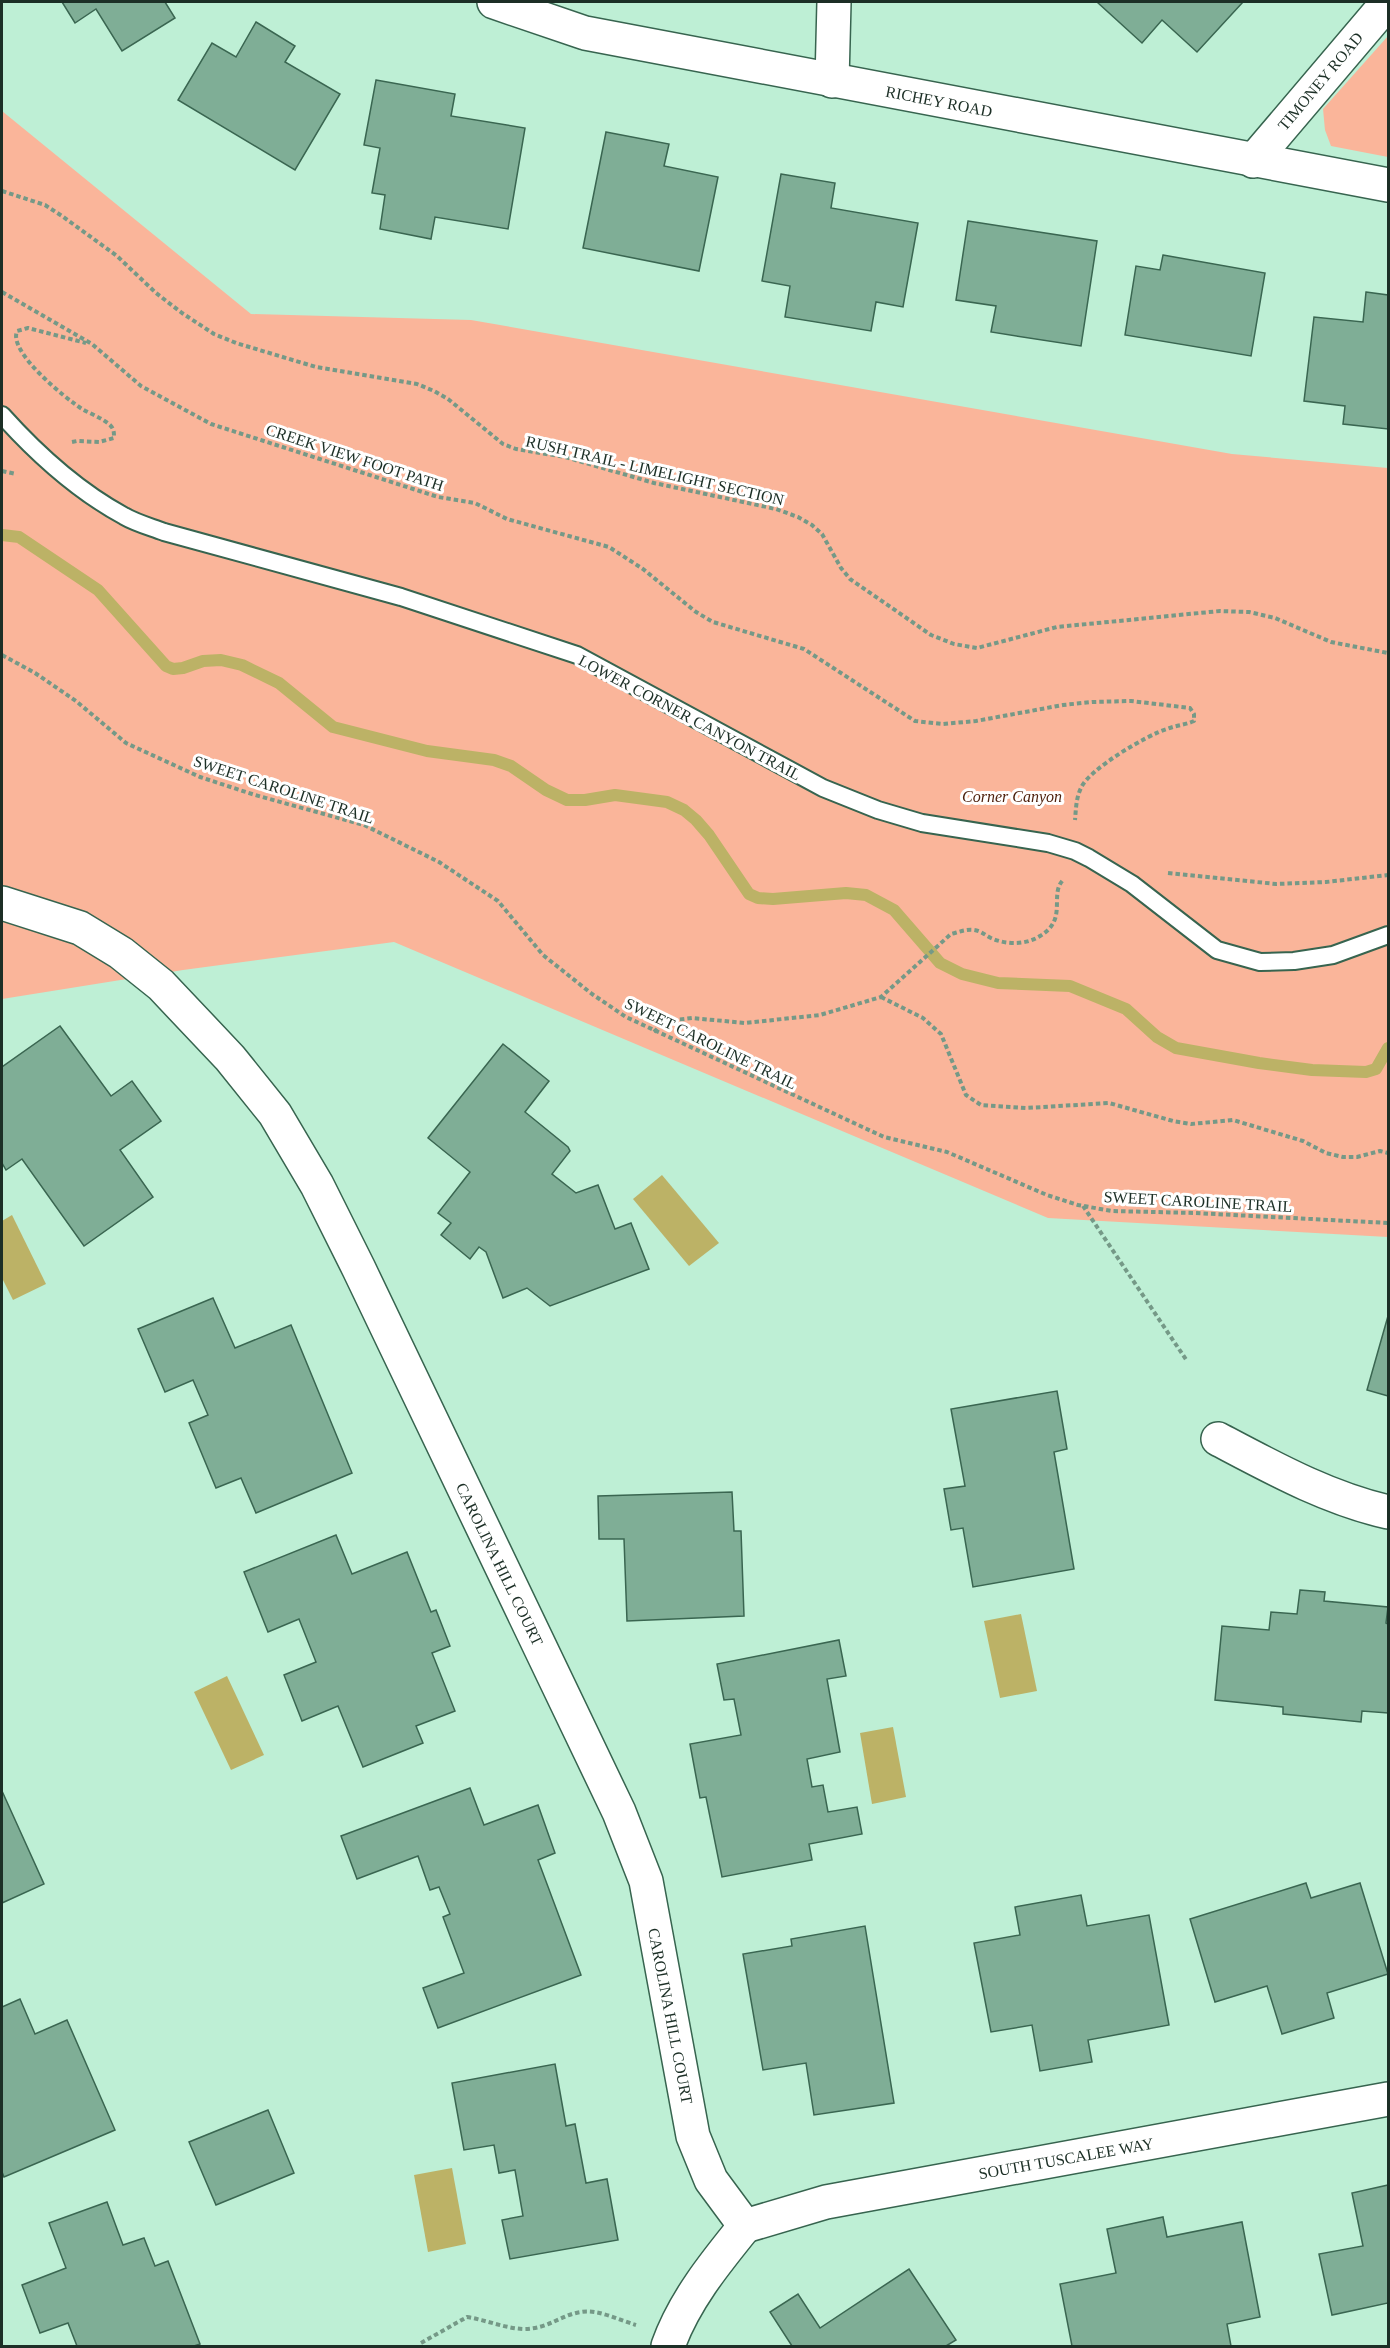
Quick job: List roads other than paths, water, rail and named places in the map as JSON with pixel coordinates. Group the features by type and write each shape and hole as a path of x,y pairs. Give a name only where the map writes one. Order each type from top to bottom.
{"street":[{"name":"RICHEY ROAD","path":"494,2 585,33 1389,185"},
{"path":"832,81 834,2"},
{"name":"TIMONEY ROAD","path":"1253,161 1388,2"},
{"name":"CAROLINA HILL COURT","path":"2,903 80,928 121,953 161,986 230,1058 275,1114 317,1185 619,1812 646,1881 693,2136 711,2180 745,2226"},
{"path":"1218,1439 1305,1485 1361,1506 1389,1512"},
{"name":"SOUTH TUSCALEE WAY","path":"745,2226 826,2202 1389,2099"},
{"path":"655,2337 673,2331 710,2269 745,2226"}],"lane":[{"name":"LOWER CORNER CANYON TRAIL","path":"2,415 42,456 91,495 126,518 154,528 401,597 577,655 823,788 878,810 922,823 1048,843 1075,851 1112,872 1217,950 1260,962 1315,959 1389,934"}],"waterway":[{"path":"2,535 19,537 98,590 166,666 173,669 183,668 203,661 221,660 242,665 279,683 333,727 427,751 494,760 511,766 546,790 567,800 585,800 615,795 667,802 684,810 696,820 709,835 749,894 758,898 773,899 846,893 866,895 894,910 940,963 962,974 998,983 1070,986 1126,1009 1157,1037 1176,1048 1259,1063 1312,1070 1366,1072 1376,1069 1388,1048"}],"park label":[{"name":"Corner Canyon","path":"1012,796"}]}
